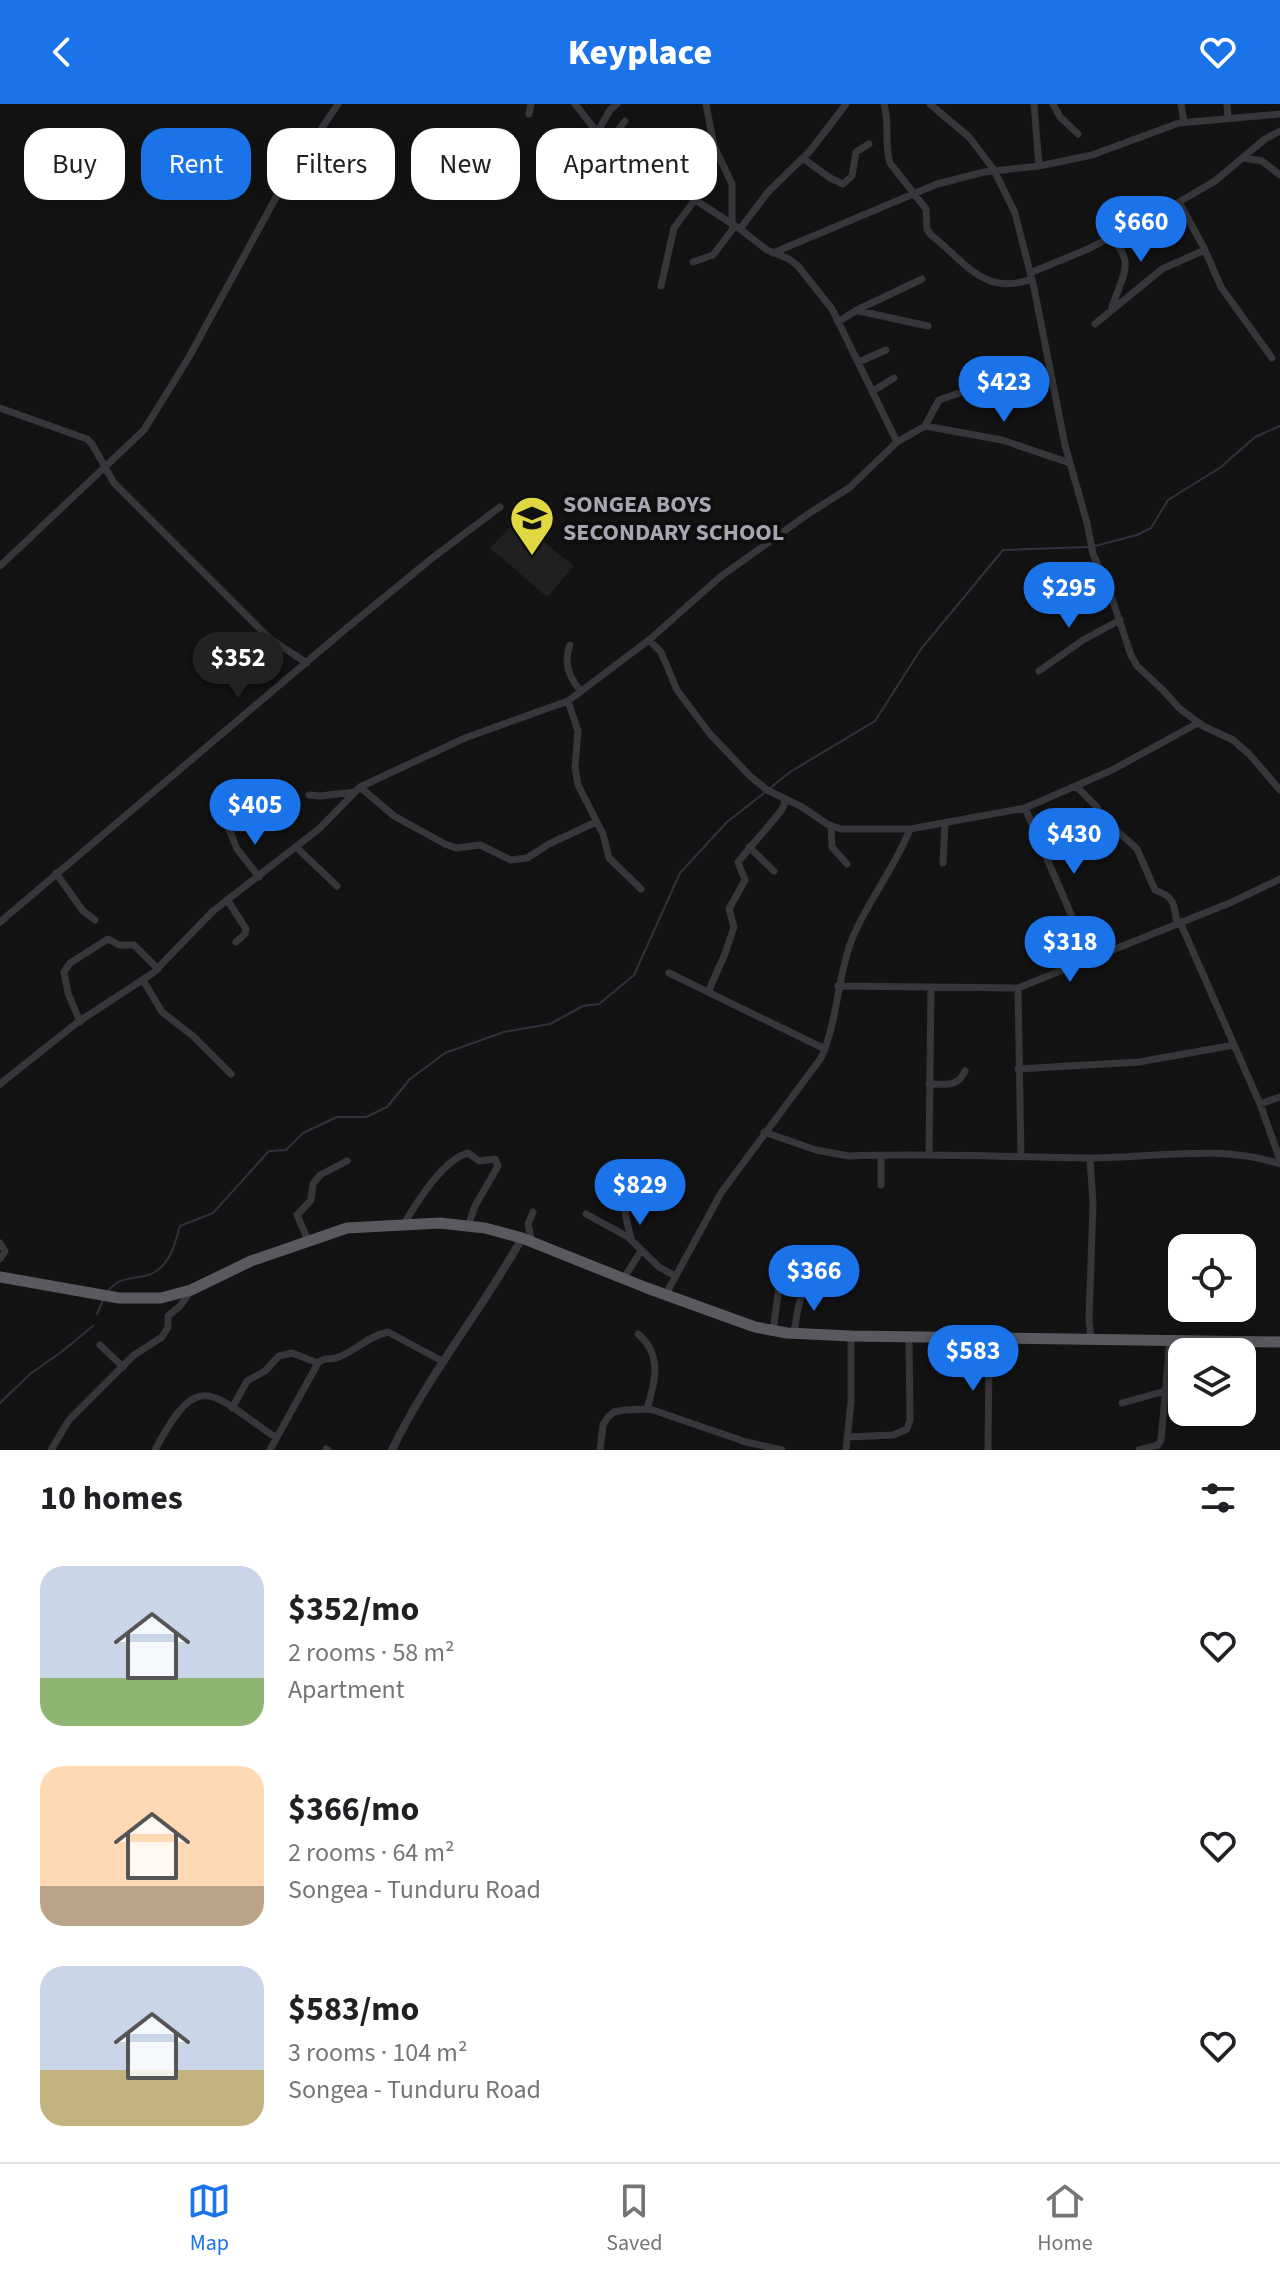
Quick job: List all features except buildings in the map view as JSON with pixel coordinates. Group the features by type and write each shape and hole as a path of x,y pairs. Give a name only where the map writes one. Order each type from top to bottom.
{"highway":[{"path":"0,1277 119,1298 161,1298 191,1290 251,1261 347,1228 440,1223 468,1226 527,1240 755,1327 773,1331 851,1336 1168,1340"},
{"path":"1256,1342 1280,1342"}],"street":[{"path":"0,566 144,430 280,190 338,104"},
{"path":"529,114 531,104"},
{"path":"575,104 593,128"},
{"path":"600,128 617,104"},
{"path":"706,104 714,146 732,184 736,227"},
{"path":"693,262 713,255 768,192 804,159 846,104"},
{"path":"884,104 889,128 890,163 927,212 927,229 931,235 981,279 1018,283 1179,202 1215,181 1265,139 1280,131"},
{"path":"930,104 969,137 994,170 1015,213 1093,554 1137,666 1198,723 1233,740 1280,790"},
{"path":"1035,104 1039,166"},
{"path":"1053,104 1060,117 1078,134"},
{"path":"1181,104 1184,122"},
{"path":"1227,104 1228,118"},
{"path":"1253,115 1260,104"},
{"path":"773,253 913,192 994,170 1039,166 1092,155 1169,125 1280,114"},
{"path":"620,128 625,121"},
{"path":"804,159 843,184 852,176 856,152 869,144"},
{"path":"1243,158 1262,161 1280,175"},
{"path":"661,286 674,228 694,201 773,253 789,259 824,297 897,442"},
{"path":"1179,202 1221,287 1272,358"},
{"path":"1109,237 1124,251 1127,259 1120,292 1112,309"},
{"path":"1095,324 1162,269 1205,250"},
{"path":"838,322 922,279"},
{"path":"857,310 928,326"},
{"path":"859,362 886,350"},
{"path":"309,795 357,790 465,738 568,701 649,640 684,606 729,570 849,488 897,442 925,426 939,400 1024,371"},
{"path":"873,391 894,378"},
{"path":"0,408 87,439 106,468 108,477 270,639 307,663"},
{"path":"925,426 1002,440 1070,463"},
{"path":"0,922 431,559 500,507"},
{"path":"1039,671 1083,640 1120,620"},
{"path":"649,640 661,652 676,688 710,734 750,776 767,790 831,826 910,829 1025,808 1112,770 1176,738 1198,723"},
{"path":"570,645 566,657 570,679 581,691"},
{"path":"568,701 578,731 575,767 578,785 603,834 609,858 641,889"},
{"path":"1076,786 1097,807 1102,817 1137,849 1155,890 1172,899 1178,923 1260,1104 1280,1162"},
{"path":"0,1084 80,1022 158,969 213,911 296,847 357,790"},
{"path":"357,790 394,816 445,844 456,848 480,845 511,860 527,858 596,822"},
{"path":"330,795 336,811"},
{"path":"708,992 734,927 729,909 745,880 738,862 781,811 786,800"},
{"path":"1025,808 1090,958"},
{"path":"943,863 945,823"},
{"path":"831,826 832,847 847,864"},
{"path":"229,829 237,849 259,877"},
{"path":"666,1294 721,1193 825,1049 851,941 868,903 904,845 910,829"},
{"path":"296,847 337,886"},
{"path":"749,847 774,871"},
{"path":"56,873 83,911 95,920"},
{"path":"838,986 1018,988 1280,879"},
{"path":"228,901 246,929 236,942"},
{"path":"80,1022 63,977 65,967 81,956 108,939 119,945 134,945 158,969"},
{"path":"669,973 825,1049"},
{"path":"143,980 162,1012 193,1036 231,1074"},
{"path":"929,1155 931,987"},
{"path":"1018,988 1021,1157"},
{"path":"1018,1069 1139,1062 1234,1045"},
{"path":"929,1084 954,1084 965,1071"},
{"path":"1260,1104 1280,1097"},
{"path":"764,1132 825,1152 849,1156 1090,1158 1207,1153 1247,1155 1280,1162"},
{"path":"403,1225 442,1171 453,1160 468,1153 479,1161 495,1159 498,1166 475,1206 468,1226"},
{"path":"881,1155 881,1185"},
{"path":"1090,1158 1093,1204 1089,1293 1091,1340"},
{"path":"308,1240 297,1222 298,1211 311,1200 313,1184 320,1175 347,1161"},
{"path":"631,1167 623,1192 624,1215 632,1240"},
{"path":"395,1449 442,1361 527,1240 533,1212"},
{"path":"586,1214 632,1240 659,1267 675,1276"},
{"path":"0,1243 5,1251 0,1259"},
{"path":"624,1278 641,1251"},
{"path":"794,1333 803,1290 810,1282 822,1280"},
{"path":"773,1331 779,1287"},
{"path":"51,1450 69,1420 134,1355 162,1337 168,1327 168,1316 191,1290"},
{"path":"270,1450 323,1359 340,1356 365,1340 388,1332 442,1361"},
{"path":"638,1334 652,1350 656,1369 647,1409"},
{"path":"846,1450 851,1402 851,1336"},
{"path":"847,1437 893,1435 907,1429 910,1420 909,1337"},
{"path":"988,1450 992,1338"},
{"path":"100,1345 123,1367"},
{"path":"232,1408 247,1381 267,1369 279,1356 292,1353 318,1363"},
{"path":"1139,1450 1160,1443 1168,1360"},
{"path":"1122,1403 1165,1391"},
{"path":"155,1450 173,1417 191,1398 212,1396 275,1437"},
{"path":"600,1450 603,1425 608,1417 614,1412 647,1409 746,1442 782,1450"}],"shaded area":[{"name":"SONGEA BOYS SECONDARY SCHOOL","path":"517,520 574,566 547,597 490,548"}],"waterway":[{"path":"1095,546 1151,528 1168,500 1221,467 1255,437 1280,426"},
{"path":"769,789 790,772 875,721 921,649 1003,550 1089,547"},
{"path":"108,1291 125,1279 150,1275 160,1268 172,1252 180,1226 213,1213 269,1151 286,1150 303,1133 337,1117 366,1117 387,1107 410,1079 445,1053 504,1032 550,1024 583,1006 599,1004 634,975 680,873 727,822 764,793"},
{"path":"97,1314 103,1300"},
{"path":"0,1403 30,1374 93,1326"}],"place":[{"name":"SONGEA BOYS SECONDARY SCHOOL","path":"532,557"}]}
